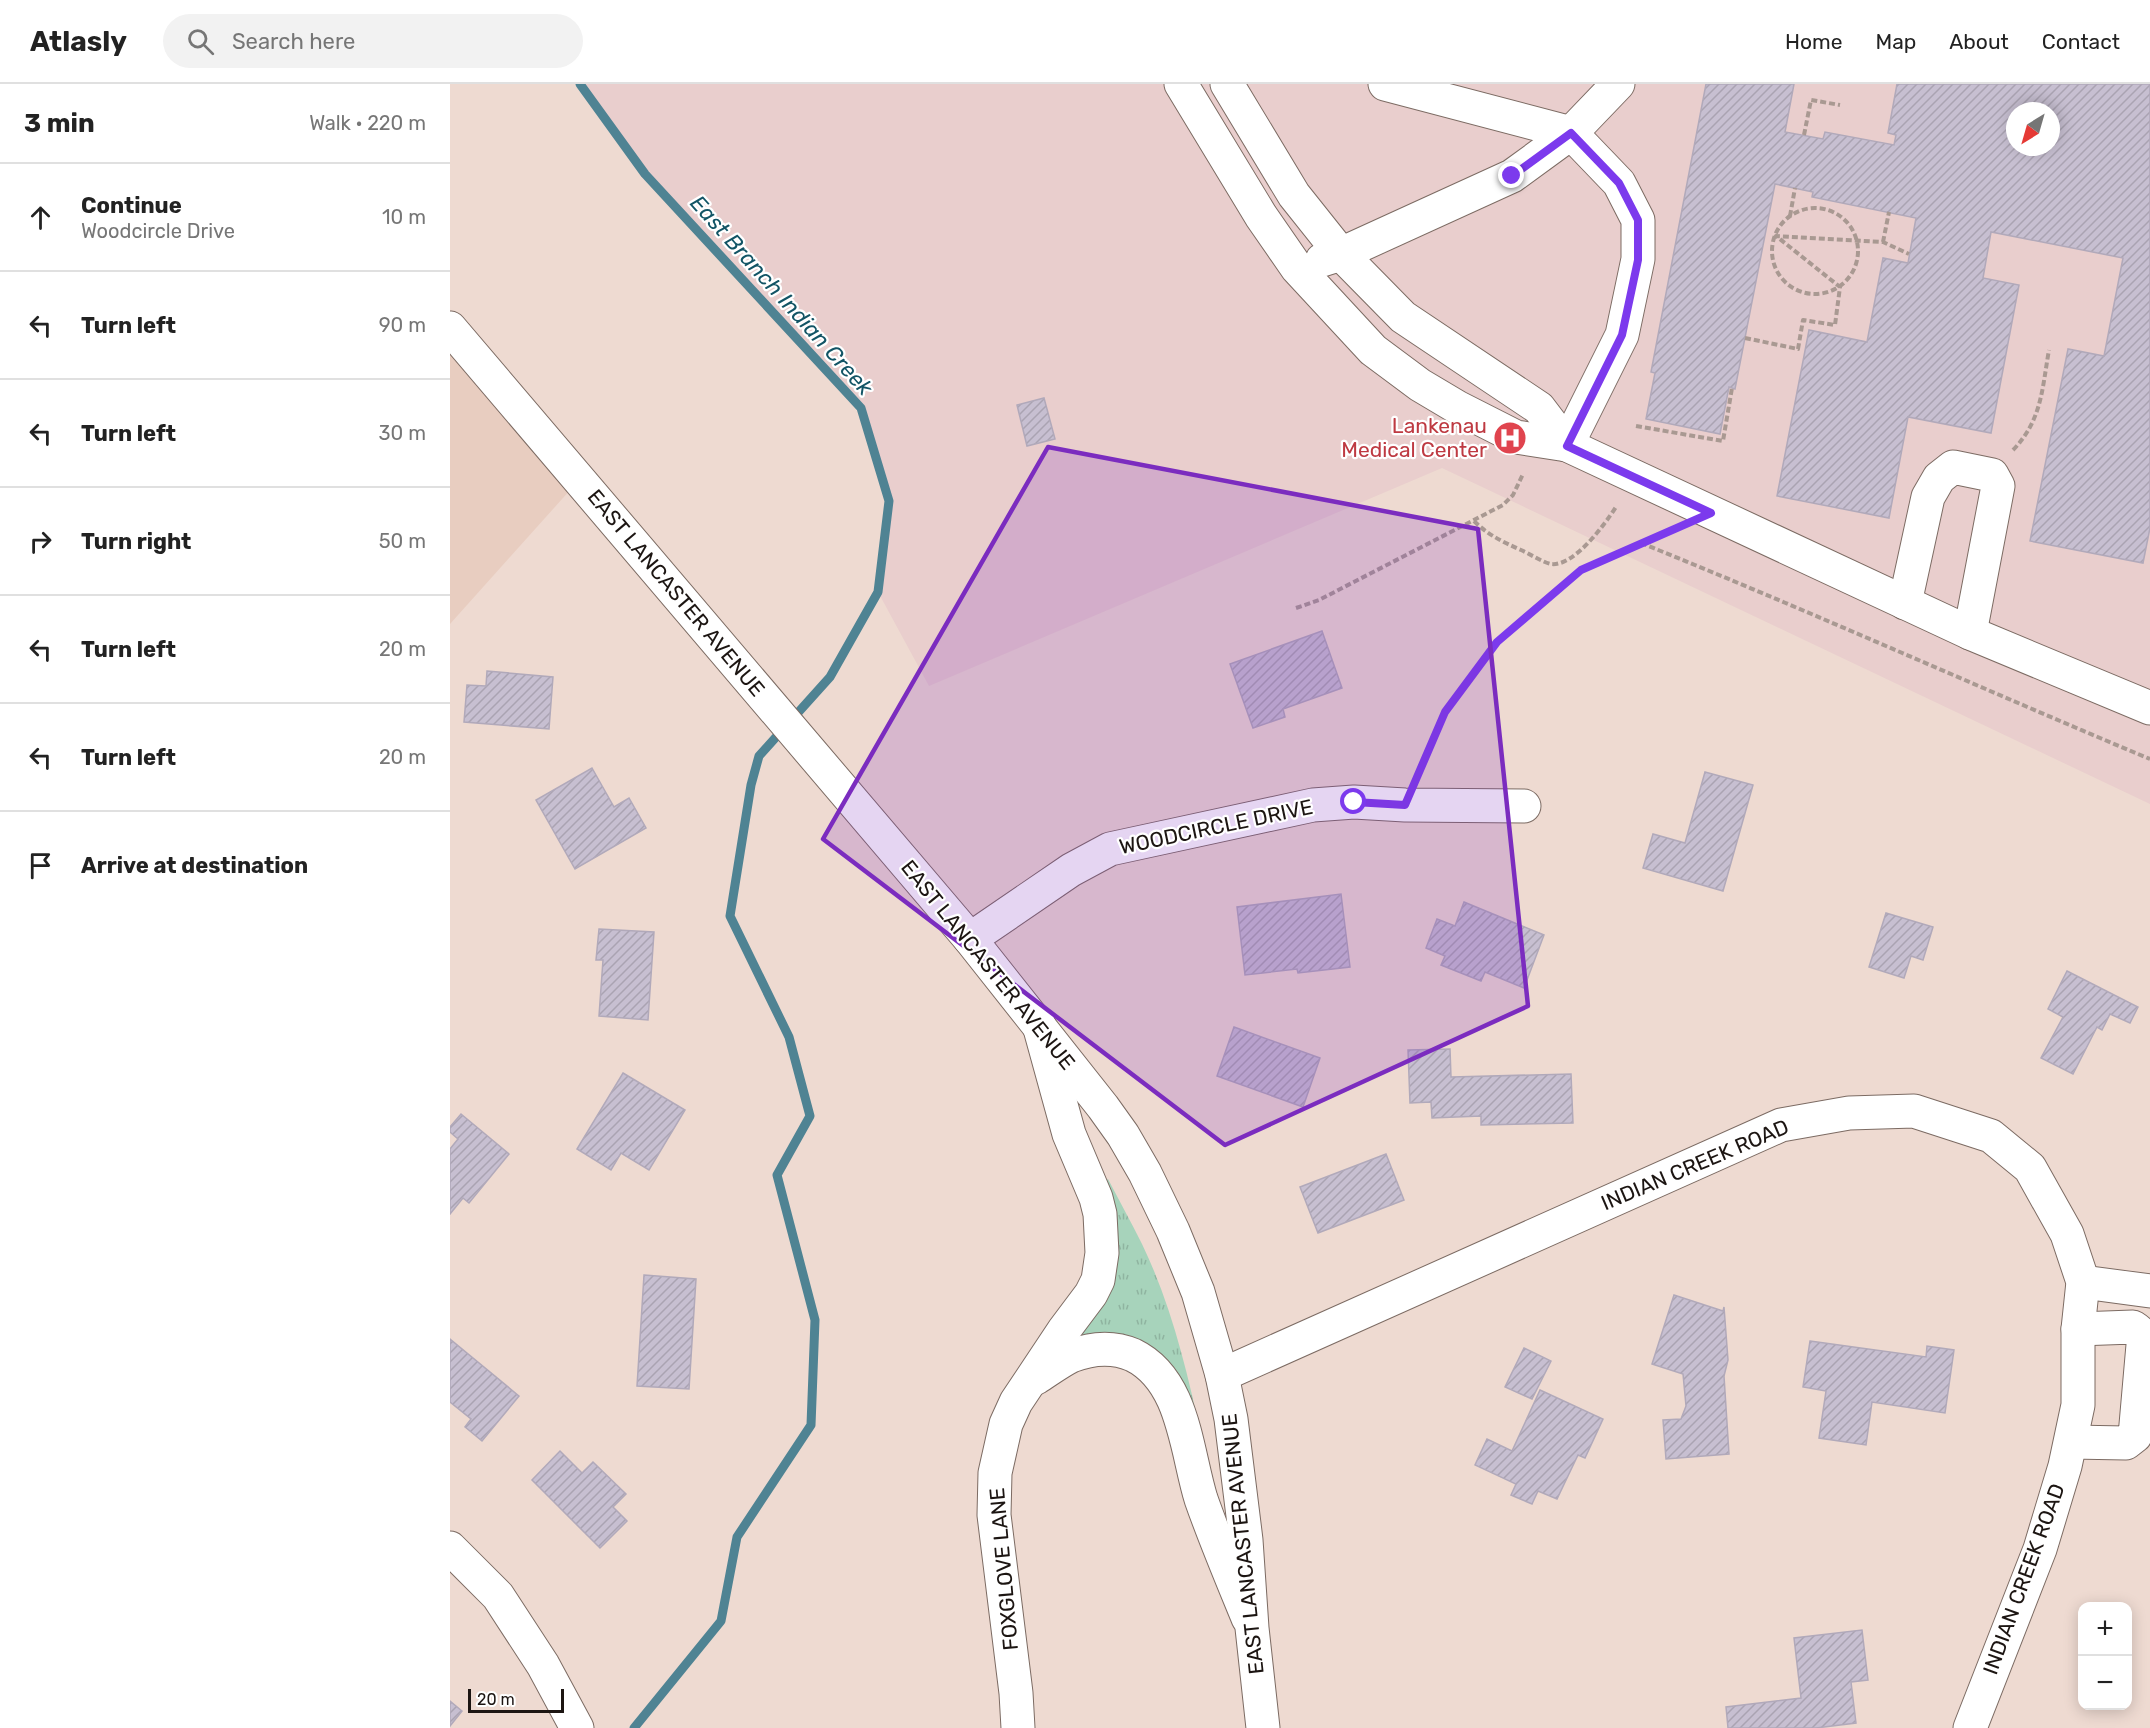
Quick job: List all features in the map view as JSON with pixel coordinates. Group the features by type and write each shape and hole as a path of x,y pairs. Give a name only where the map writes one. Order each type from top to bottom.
{"main road":[{"path":"1182,84 1262,216 1297,268 1373,350 1420,385 1516,437 1567,446 1970,633 2150,708"},
{"path":"1227,84 1294,195 1341,254 1403,317 1539,408 1567,446"},
{"path":"1385,84 1571,133 1619,183 1638,220 1638,260 1622,335 1567,446"},
{"path":"1297,268 1341,254 1512,176 1571,133 1618,84"},
{"name":"EAST LANCASTER AVENUE","path":"450,328 970,939 1040,1025 1116,1126 1145,1173 1173,1231 1198,1292 1222,1375 1231,1419 1246,1540 1252,1628 1263,1728"},
{"path":"1905,603 1928,497 1939,478 1953,467 1992,475 1998,486 1970,633"},
{"name":"WOODCIRCLE DRIVE","path":"970,939 1071,870 1110,849 1313,805 1354,802 1524,806"},
{"name":"FOXGLOVE LANE","path":"1018,1728 1016,1693 994,1515 995,1473 1006,1424 1016,1402 1091,1294 1098,1280 1102,1253 1100,1214 1096,1198 1069,1134 1040,1025"},
{"name":"INDIAN CREEK ROAD","path":"1222,1375 1781,1125 1849,1113 1914,1112 1991,1136 2030,1168 2067,1234 2083,1282 2078,1329 2078,1405 2070,1442 2040,1549 1970,1728"},
{"path":"2083,1282 2150,1291"},
{"path":"2070,1442 2126,1443 2132,1440 2137,1426 2143,1345 2140,1331 2133,1327 2078,1329"},
{"name":"FOXGLOVE LANE","path":"1029,1382 1071,1357 1104,1348 1139,1358 1158,1373 1172,1396 1201,1498 1252,1628"},
{"path":"450,1548 498,1596 543,1665 577,1728"}],"path":[{"path":"1804,135 1811,100 1840,105"},
{"path":"1790,216 1795,188"},
{"path":"1818,209 1832,212 1845,220 1854,232 1857,258 1849,279 1840,287 1827,293 1812,294 1797,291 1785,282 1776,270 1772,255 1773,241 1776,236 1779,227 1790,216 1803,210 1818,209"},
{"path":"1883,242 1889,212"},
{"path":"1776,236 1883,242 1910,254"},
{"path":"1776,236 1840,287"},
{"path":"1745,338 1798,349 1803,320 1835,325 1840,287"},
{"path":"2011,453 2026,437 2039,410 2049,350"},
{"path":"1636,426 1723,441 1732,388"},
{"path":"1296,608 1318,600 1503,505 1513,495 1523,474"},
{"path":"1474,521 1495,539 1552,564 1566,561 1585,546 1616,507"},
{"path":"1405,805 1445,712 1497,642 1581,570 1711,513"},
{"path":"1641,543 1759,591 1952,676 2150,759"}],"highlighted area":[{"path":"1048,447 1478,529 1528,1006 1225,1145 823,839"}],"shaded area":[{"name":"Lankenau Medical Center","path":"580,84 2150,84 2150,804 1442,468 929,686 878,592 889,501 861,408 645,174"},
{"path":"450,328 580,479 450,624"}],"green space":[{"path":"1108,1179 1142,1244 1170,1314 1201,1435 1185,1391 1073,1339 1101,1308 1114,1278 1116,1247 1103,1183"}],"building":[{"path":"1706,84 1794,84 1785,132 1823,139 1825,132 1894,145 1896,135 1888,133 1897,84 2150,84 2150,528 2143,563 2030,541 2068,349 2104,356 2123,258 1991,232 1983,278 2019,285 1991,433 1908,417 1889,518 1777,496 1809,330 1867,342 1883,258 1908,263 1916,218 1812,197 1813,192 1775,184 1735,389 1729,387 1720,434 1646,419 1655,373 1651,372"},
{"path":"1044,398 1055,439 1027,446 1017,405"},
{"path":"1322,631 1342,688 1283,709 1285,717 1253,728 1230,664"},
{"path":"487,671 553,677 549,729 464,722 467,685 486,686"},
{"path":"592,768 614,807 629,798 646,828 575,869 536,800"},
{"path":"1705,772 1753,785 1723,891 1643,868 1653,834 1685,843"},
{"path":"1341,894 1350,967 1298,973 1297,969 1245,975 1237,907"},
{"path":"1464,902 1544,935 1524,988 1485,972 1481,981 1441,965 1445,956 1426,948 1437,919 1455,926"},
{"path":"1886,913 1933,927 1923,960 1911,956 1904,978 1869,967"},
{"path":"599,929 654,932 648,1020 599,1016 603,960 596,960"},
{"path":"2067,971 2138,1007 2130,1023 2110,1014 2102,1030 2097,1027 2073,1074 2041,1058 2063,1017 2048,1009"},
{"path":"1234,1027 1320,1058 1303,1107 1217,1076"},
{"path":"1450,1049 1451,1077 1571,1074 1573,1123 1481,1125 1481,1116 1432,1118 1431,1102 1410,1103 1408,1050"},
{"path":"623,1073 685,1110 649,1170 621,1153 611,1170 577,1149"},
{"path":"461,1114 509,1154 469,1203 463,1198 450,1214 450,1149 458,1139 450,1132 450,1127"},
{"path":"1386,1154 1404,1200 1318,1233 1300,1187"},
{"path":"644,1275 696,1279 689,1389 637,1386"},
{"path":"1674,1295 1723,1311 1724,1307 1728,1360 1724,1376 1729,1454 1666,1459 1663,1420 1681,1419 1686,1406 1683,1374 1652,1364"},
{"path":"450,1339 519,1396 482,1441 465,1427 471,1419 450,1402"},
{"path":"1810,1341 1926,1357 1927,1346 1954,1350 1945,1413 1872,1402 1866,1445 1819,1438 1826,1391 1803,1387"},
{"path":"1524,1348 1551,1361 1532,1399 1505,1387"},
{"path":"1540,1390 1603,1419 1585,1458 1578,1455 1557,1499 1538,1491 1532,1504 1511,1495 1516,1484 1475,1465 1487,1439 1512,1451"},
{"path":"560,1451 582,1473 593,1462 626,1494 613,1507 627,1521 600,1548 532,1480"},
{"path":"1862,1630 1868,1680 1851,1682 1856,1723 1816,1728 1728,1728 1726,1707 1801,1698 1794,1638"},
{"path":"450,1701 462,1711 450,1726"}],"waterway":[{"name":"East Branch Indian Creek","path":"580,84 645,174 861,408 889,501 878,592 830,677 759,756 751,785 730,916 789,1037 810,1116 777,1175 815,1320 811,1425 737,1537 721,1621 634,1728"}],"place":[{"name":"Lankenau Medical Center","path":"1510,438"}],"route":[{"path":"1354,802 1405,805 1445,712 1497,642 1581,570 1711,513 1567,446 1622,335 1638,260 1638,220 1619,183 1571,133 1512,176"}]}
